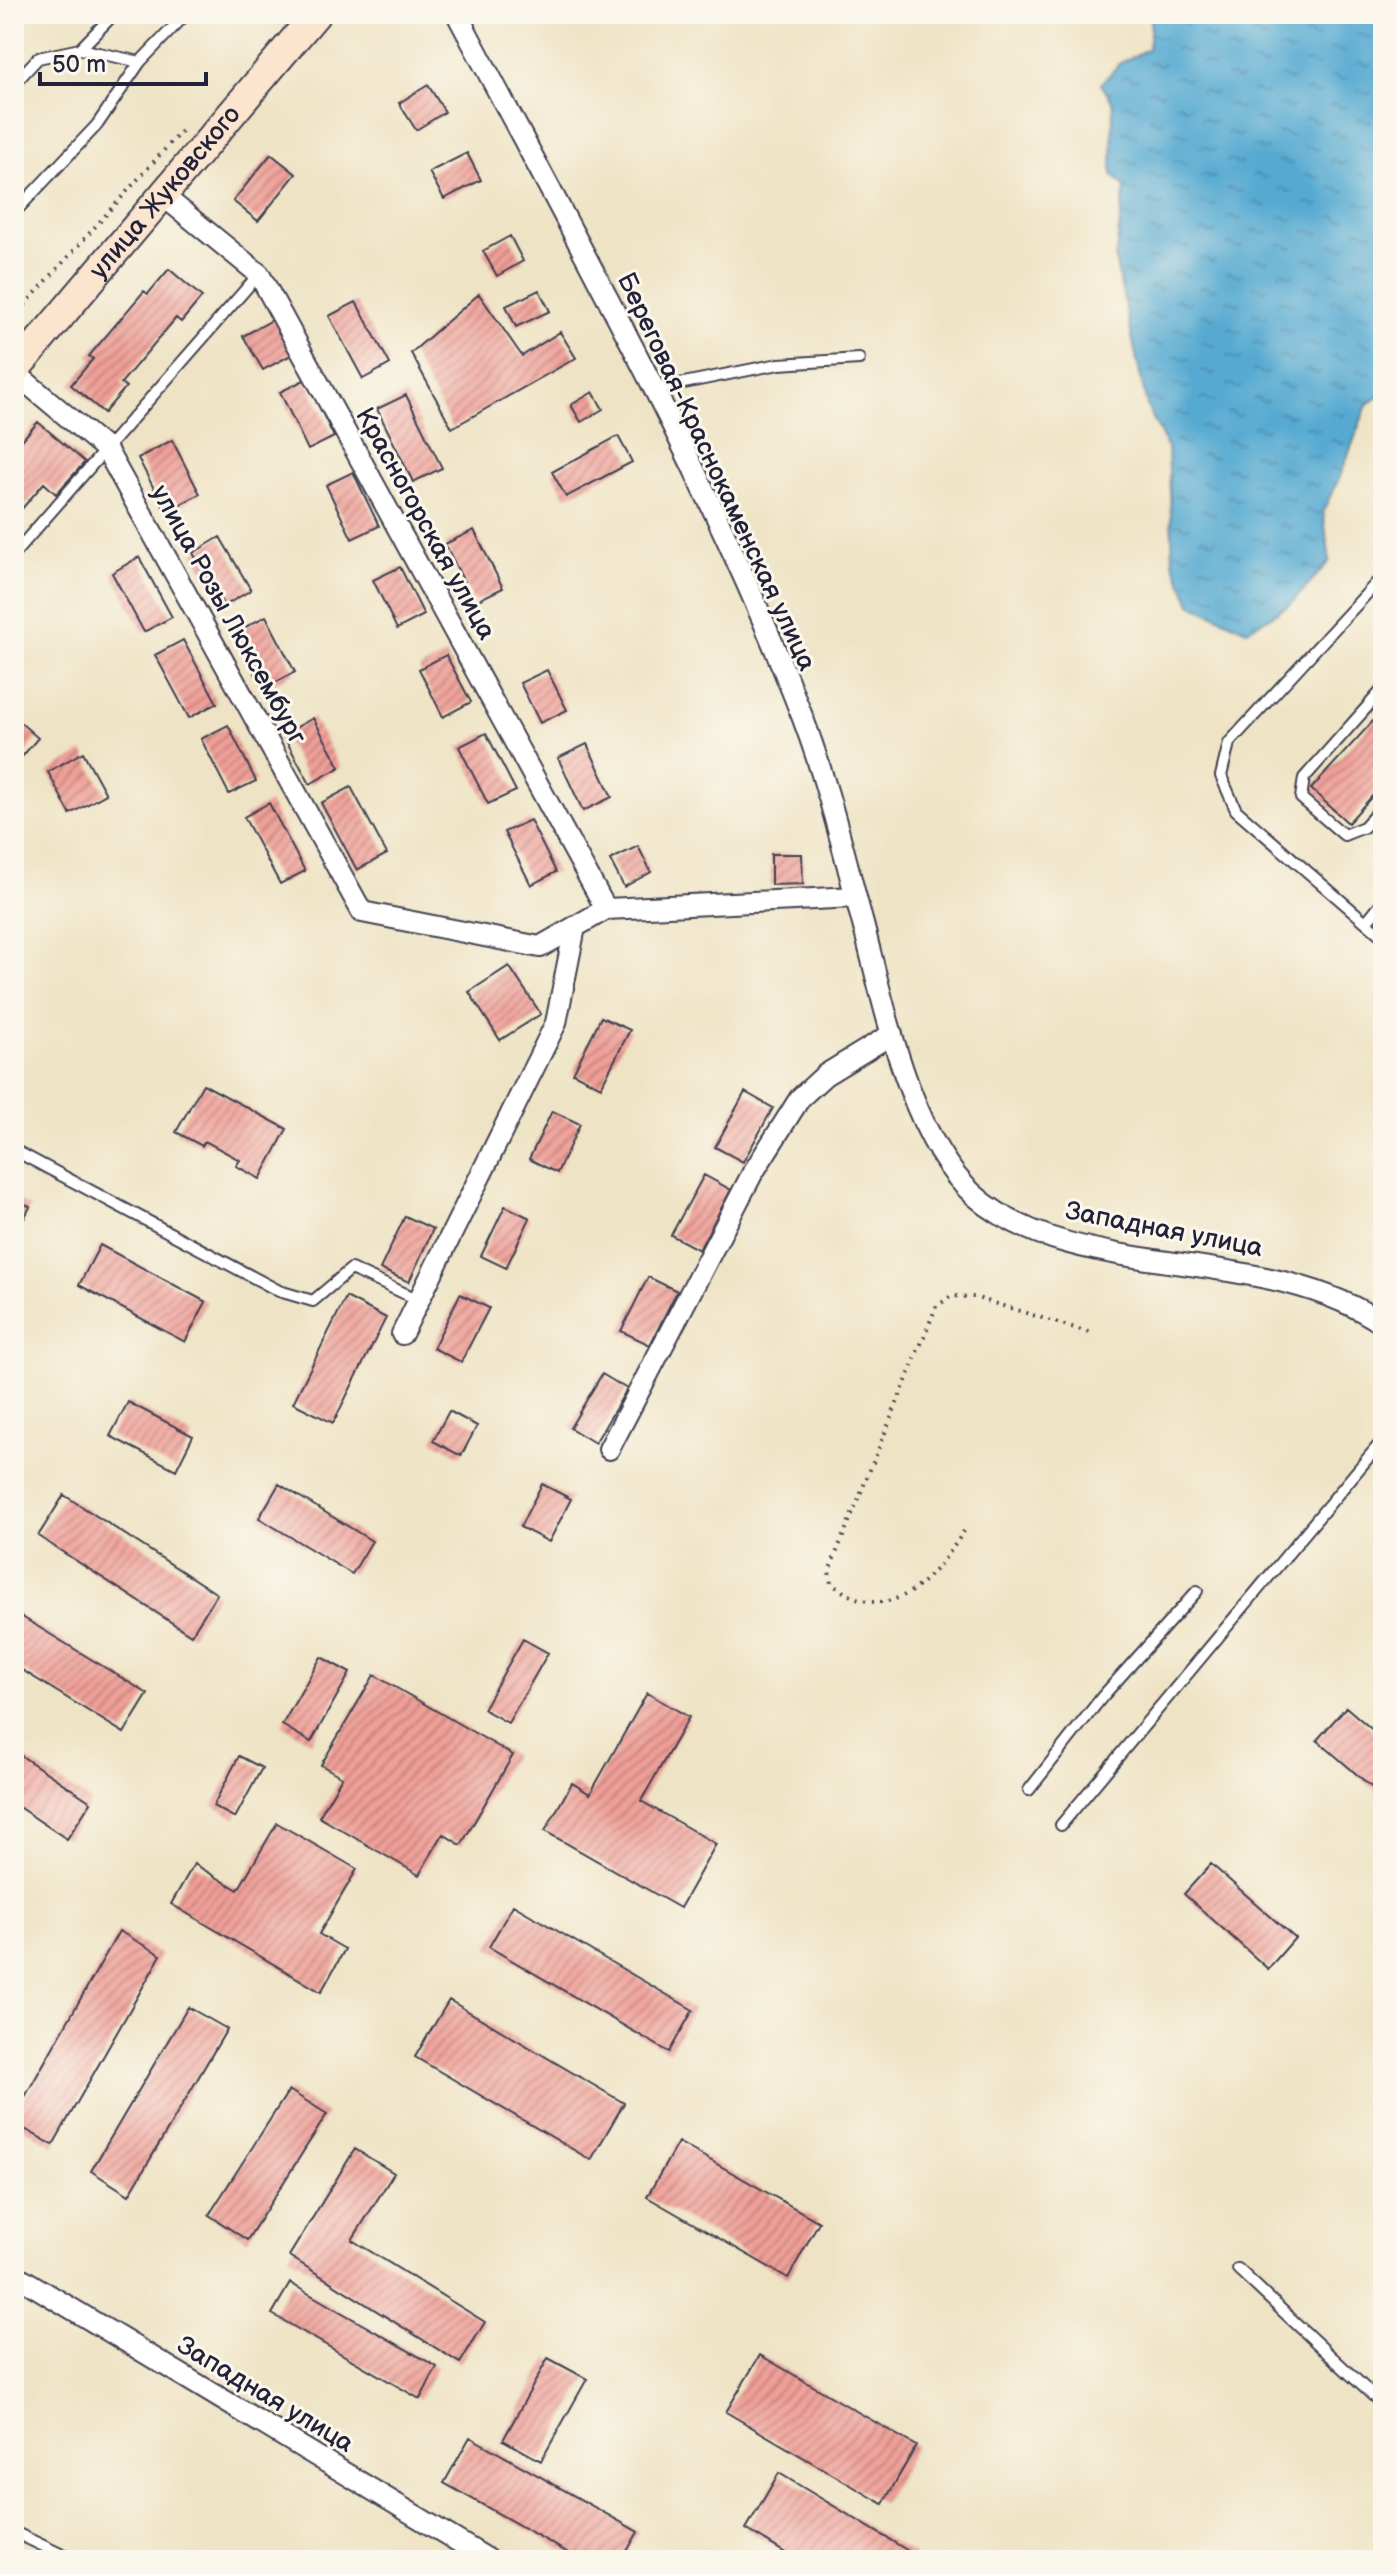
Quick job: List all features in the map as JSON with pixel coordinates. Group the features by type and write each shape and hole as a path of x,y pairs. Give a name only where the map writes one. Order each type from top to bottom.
{"street":[{"name":"улица Жуковского","path":"14,371 316,14"},
{"name":"Береговая-Краснокаменская улица","path":"457,14 654,389 730,550 802,716 833,808 892,1034"},
{"name":"Красногорская улица","path":"161,194 259,274 606,909"},
{"name":"улица Розы Люксембург","path":"14,371 106,449 362,912 540,947 575,927"},
{"path":"402,1334 556,1023 575,927 606,909 855,897"},
{"path":"609,1449 752,1174 800,1098 825,1075 892,1034"},
{"name":"Западная улица","path":"892,1034 928,1129 949,1167 972,1194 1003,1216 1071,1242 1286,1281 1353,1305 1383,1324"},
{"name":"Западная улица","path":"14,2274 489,2560"}],"lane":[{"path":"80,49 114,14"},
{"path":"14,213 97,125 140,62 186,14"},
{"path":"14,84 38,58 80,49 140,62"},
{"path":"14,554 259,274"},
{"path":"654,389 779,364 859,359"},
{"path":"1383,576 1229,743 1221,776 1236,810 1383,937"},
{"path":"1383,689 1304,778 1301,798 1344,835 1364,827 1383,806"},
{"path":"1366,922 1383,901"},
{"path":"14,1150 279,1291 313,1301 351,1269 419,1300"},
{"path":"1061,1825 1383,1440"},
{"path":"1029,1790 1102,1697 1197,1591"},
{"path":"1238,2269 1383,2405"},
{"path":"14,2532 73,2560"}],"path":[{"path":"14,317 192,119"},
{"path":"964,1531 929,1580 893,1602 872,1603 848,1596 831,1583 829,1571 936,1307 951,1296 974,1297 1091,1333"}],"water":[{"path":"1152,14 1383,14 1383,394 1367,405 1341,474 1323,511 1330,561 1290,605 1247,630 1191,604 1173,562 1168,449 1147,406 1115,259 1125,187 1112,174 1113,103 1101,84 1120,63 1148,49"}],"building":[{"path":"428,85 445,112 416,130 399,103"},
{"path":"467,153 481,180 444,199 429,172"},
{"path":"271,154 296,174 258,221 233,201"},
{"path":"510,236 523,261 497,276 483,251"},
{"path":"169,269 202,297 181,322 176,318 121,383 126,387 104,413 71,385 93,359 89,356 144,291 148,294"},
{"path":"539,290 550,311 516,327 506,306"},
{"path":"479,294 522,356 560,332 576,358 452,428 411,353"},
{"path":"356,302 390,364 363,379 329,316"},
{"path":"274,319 293,354 263,370 243,336"},
{"path":"306,379 334,437 308,450 280,392"},
{"path":"593,392 603,409 581,422 571,405"},
{"path":"406,395 442,468 413,482 377,409"},
{"path":"38,422 85,462 56,494 44,483 14,518 14,449"},
{"path":"618,436 632,462 566,497 552,472"},
{"path":"172,440 200,494 166,512 138,458"},
{"path":"353,472 379,526 352,539 326,485"},
{"path":"474,530 503,588 474,602 445,544"},
{"path":"220,537 251,590 224,606 193,553"},
{"path":"139,557 172,617 144,632 112,573"},
{"path":"400,567 424,615 397,629 373,580"},
{"path":"266,616 295,672 263,689 234,633"},
{"path":"183,640 217,703 189,718 155,655"},
{"path":"446,655 471,702 443,717 419,669"},
{"path":"547,670 567,710 540,723 520,683"},
{"path":"1383,710 1383,784 1348,823 1311,789"},
{"path":"14,717 38,738 14,766"},
{"path":"313,718 340,767 310,784 283,735"},
{"path":"228,725 256,781 229,794 201,739"},
{"path":"486,733 516,791 488,804 459,747"},
{"path":"587,744 612,797 583,811 558,758"},
{"path":"83,752 106,794 70,814 48,772"},
{"path":"351,787 387,854 357,870 321,803"},
{"path":"269,803 305,871 280,884 244,817"},
{"path":"530,820 556,872 531,885 504,832"},
{"path":"638,846 651,872 624,887 610,860"},
{"path":"771,854 802,854 803,884 771,885"},
{"path":"509,966 541,1014 500,1040 469,992"},
{"path":"601,1017 630,1030 601,1087 573,1073"},
{"path":"203,1084 287,1129 260,1179 236,1166 240,1160 205,1141 202,1146 176,1132"},
{"path":"745,1092 773,1108 743,1162 715,1147"},
{"path":"552,1111 580,1124 557,1173 529,1159"},
{"path":"704,1175 731,1190 699,1250 671,1235"},
{"path":"14,1198 30,1207 14,1238"},
{"path":"505,1206 530,1218 506,1268 481,1256"},
{"path":"405,1216 433,1229 409,1282 380,1269"},
{"path":"100,1245 206,1302 185,1342 79,1285"},
{"path":"648,1277 677,1291 650,1345 621,1331"},
{"path":"460,1294 489,1308 461,1362 433,1348"},
{"path":"346,1297 386,1318 333,1423 293,1403"},
{"path":"602,1374 627,1389 595,1443 570,1428"},
{"path":"128,1402 193,1436 176,1470 110,1436"},
{"path":"449,1411 477,1426 461,1456 433,1441"},
{"path":"279,1484 372,1541 352,1574 259,1518"},
{"path":"542,1484 571,1499 549,1542 520,1527"},
{"path":"64,1495 217,1594 191,1635 38,1536"},
{"path":"14,1612 148,1694 124,1733 14,1665"},
{"path":"523,1639 548,1653 508,1723 483,1709"},
{"path":"321,1657 350,1673 311,1742 282,1725"},
{"path":"374,1675 513,1755 461,1845 443,1834 419,1875 319,1817 342,1777 321,1765"},
{"path":"647,1693 689,1717 641,1801 716,1844 680,1908 545,1831 572,1783 590,1794"},
{"path":"1346,1707 1383,1739 1383,1797 1317,1740"},
{"path":"14,1751 91,1802 67,1839 14,1804"},
{"path":"239,1756 262,1768 235,1818 213,1806"},
{"path":"277,1823 357,1869 319,1934 345,1949 321,1992 171,1904 194,1864 238,1890"},
{"path":"1211,1864 1295,1938 1268,1969 1184,1894"},
{"path":"513,1905 693,2010 669,2052 489,1947"},
{"path":"119,1931 161,1955 53,2145 14,2123 14,2116"},
{"path":"449,2000 624,2103 591,2160 415,2057"},
{"path":"188,2007 227,2029 129,2195 91,2171"},
{"path":"289,2090 327,2114 247,2240 209,2215"},
{"path":"678,2142 819,2222 788,2278 647,2197"},
{"path":"355,2149 394,2173 352,2240 485,2322 460,2363 289,2256"},
{"path":"290,2283 437,2367 420,2399 272,2314"},
{"path":"760,2355 916,2446 883,2504 726,2412"},
{"path":"548,2358 587,2379 541,2461 503,2440"},
{"path":"470,2437 638,2532 622,2560 581,2560 444,2483"},
{"path":"779,2473 915,2555 912,2560 797,2560 746,2529"},
{"path":"14,2549 36,2560 14,2560"}]}
